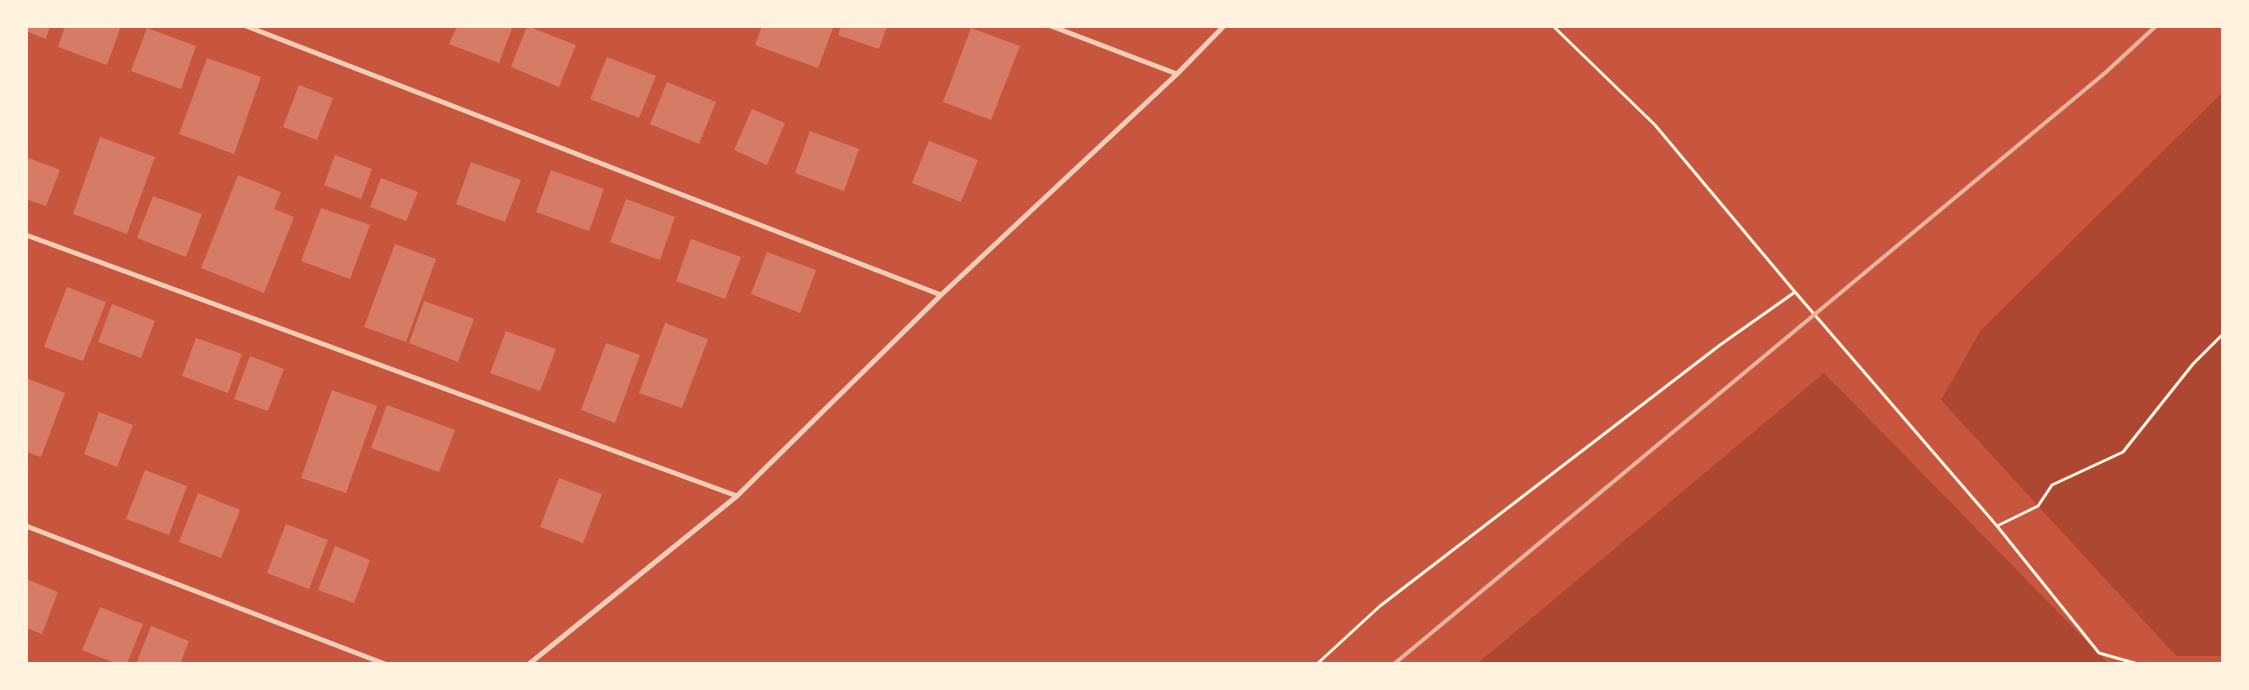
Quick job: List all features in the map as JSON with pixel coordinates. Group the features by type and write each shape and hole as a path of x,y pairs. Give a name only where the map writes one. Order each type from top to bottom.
{"street":[{"path":"246,26 941,295"},
{"path":"1051,26 1177,74"},
{"path":"529,664 737,496 941,295 1177,74 1224,26"},
{"path":"26,235 737,496"},
{"path":"26,526 385,664"}],"path":[{"path":"1553,26 1655,124 1795,292 1997,526 2099,653 2138,664"},
{"path":"1316,664 1387,600 1720,345 1795,292"},
{"path":"1997,526 2038,506 2052,485 2123,452 2193,364 2223,334"}],"shaded area":[{"path":"2223,92 2223,656 2176,656 1941,400 1981,330"},
{"path":"1824,373 2109,664 1477,664"}],"building":[{"path":"26,26 50,26 46,39 26,31"},
{"path":"65,26 121,26 107,65 58,47"},
{"path":"457,26 513,26 499,63 449,44"},
{"path":"527,26 576,45 559,87 511,67"},
{"path":"762,26 830,26 833,28 818,68 755,45"},
{"path":"841,26 887,26 879,49 838,35"},
{"path":"147,28 196,46 181,89 131,71"},
{"path":"971,28 1020,46 991,120 943,102"},
{"path":"607,57 656,76 639,118 590,99"},
{"path":"207,58 261,77 234,154 179,134"},
{"path":"667,82 716,102 699,144 650,124"},
{"path":"299,85 333,98 317,140 283,127"},
{"path":"752,109 785,123 767,165 734,150"},
{"path":"810,131 859,149 844,191 795,173"},
{"path":"100,137 155,157 127,234 73,214"},
{"path":"929,141 978,160 961,202 912,183"},
{"path":"335,155 372,169 361,199 324,185"},
{"path":"26,157 60,170 46,206 26,199"},
{"path":"471,162 521,180 505,222 456,204"},
{"path":"551,170 604,189 589,231 536,212"},
{"path":"238,175 281,192 274,209 294,217 264,293 201,268"},
{"path":"381,178 418,192 406,221 370,207"},
{"path":"153,196 202,214 186,257 137,238"},
{"path":"626,199 675,217 660,260 610,242"},
{"path":"321,208 370,225 350,279 301,261"},
{"path":"691,239 741,257 725,299 676,281"},
{"path":"395,244 436,259 406,342 364,327"},
{"path":"767,252 816,270 800,313 751,294"},
{"path":"67,287 106,302 83,361 44,347"},
{"path":"424,301 474,319 458,362 409,343"},
{"path":"112,304 155,321 141,358 98,342"},
{"path":"665,323 708,339 682,408 639,393"},
{"path":"506,331 556,349 540,391 490,373"},
{"path":"196,338 242,354 228,393 182,376"},
{"path":"606,343 640,355 615,423 581,410"},
{"path":"250,356 284,369 268,411 234,399"},
{"path":"26,378 65,393 41,457 26,452"},
{"path":"332,390 377,406 346,493 301,478"},
{"path":"387,405 455,430 439,472 371,448"},
{"path":"99,412 133,425 117,467 84,454"},
{"path":"145,470 187,486 169,535 126,519"},
{"path":"559,478 602,494 583,543 540,527"},
{"path":"198,493 240,510 221,558 179,542"},
{"path":"286,524 328,540 309,589 267,573"},
{"path":"335,546 370,560 354,603 318,590"},
{"path":"26,579 58,592 42,634 26,628"},
{"path":"100,607 143,624 127,664 117,664 82,650"},
{"path":"151,626 189,641 180,664 136,664"}],"railway":[{"path":"1394,664 2105,73 2156,26"}]}
